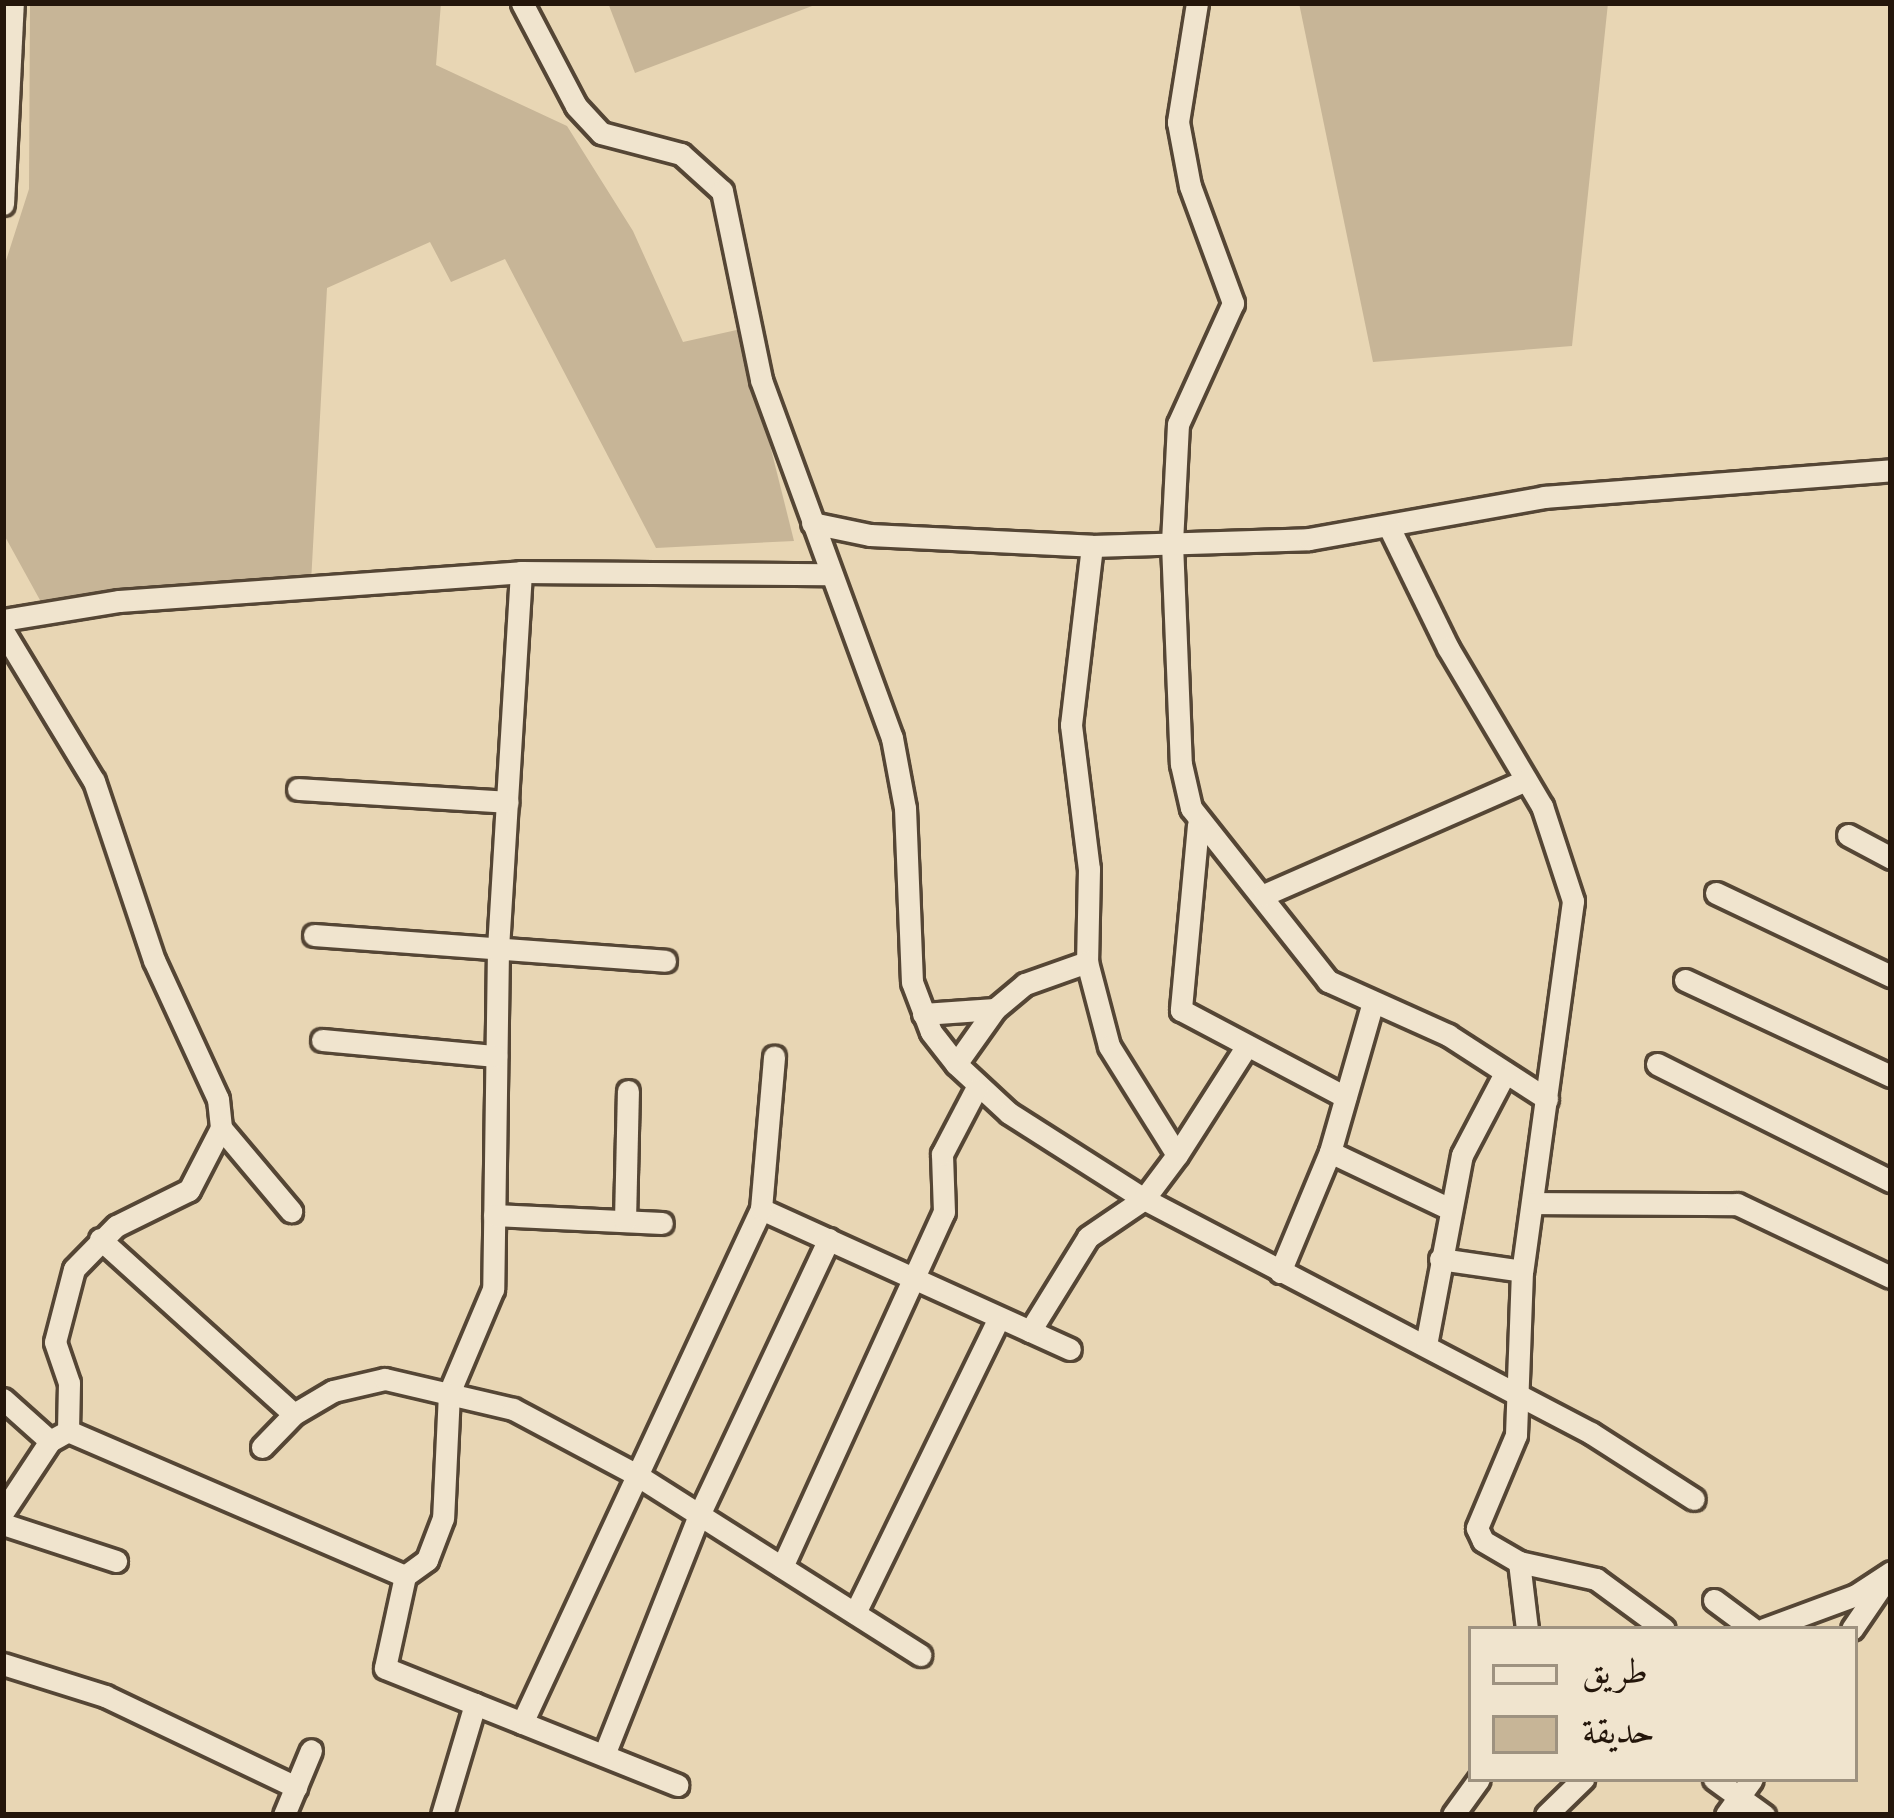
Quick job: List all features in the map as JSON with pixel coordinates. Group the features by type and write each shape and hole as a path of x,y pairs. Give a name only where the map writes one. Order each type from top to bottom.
{"street":[{"path":"3,204 13,3"},
{"path":"521,3 576,106 601,133 681,154 722,190 760,380 901,775 912,982 923,1014 956,1064 976,1089 1144,1198 1426,1345 1694,1499"},
{"path":"1196,3 1178,122 1190,186 1233,303 1178,424 1172,543 1181,764 1198,825 1179,1001 1185,1016 1346,1097"},
{"path":"812,523 870,535 1092,546 1172,543 1390,529 1544,497 1891,470"},
{"path":"1390,529 1555,834 1573,901 1522,1271 1518,1396 1510,1456 1477,1528 1483,1541 1519,1562 1596,1580 1660,1626"},
{"path":"1092,546 1071,725 1089,869 1087,962 1109,1046 1177,1156"},
{"path":"3,620 119,601 520,572 829,574"},
{"path":"520,572 498,949 493,1289 448,1393 443,1518 427,1560 404,1576 385,1668 677,1784"},
{"path":"3,631 94,782 154,960 218,1100 221,1128 189,1190 100,1240 61,1297 55,1342 69,1383 59,1436 3,1512"},
{"path":"1264,895 1526,780"},
{"path":"298,789 508,802"},
{"path":"1198,825 1264,895 1328,981 1372,1006 1448,1035 1547,1099"},
{"path":"1848,836 1891,858"},
{"path":"1716,893 1891,976"},
{"path":"314,935 665,961"},
{"path":"956,1064 994,1009 1025,984 1087,962"},
{"path":"1685,980 1891,1076"},
{"path":"1280,1272 1330,1152 1372,1006"},
{"path":"923,1014 994,1009"},
{"path":"322,1040 496,1056"},
{"path":"1030,1331 1088,1237 1144,1198 1177,1156 1246,1047"},
{"path":"522,1723 761,1209 774,1057"},
{"path":"1657,1064 1891,1181"},
{"path":"1426,1345 1448,1208 1472,1124 1505,1072"},
{"path":"782,1567 944,1212 942,1154 976,1089"},
{"path":"625,1222 628,1091"},
{"path":"221,1128 291,1211"},
{"path":"1330,1152 1448,1208"},
{"path":"1532,1203 1737,1204 1891,1277"},
{"path":"761,1209 1070,1349"},
{"path":"494,1215 662,1223"},
{"path":"604,1756 699,1515 829,1239"},
{"path":"100,1240 294,1414"},
{"path":"1440,1258 1522,1271"},
{"path":"855,1613 999,1318"},
{"path":"262,1447 294,1414 333,1391 385,1379 514,1409 635,1474 920,1654"},
{"path":"3,1400 59,1436 404,1576"},
{"path":"3,1524 116,1561"},
{"path":"1519,1562 1527,1626"},
{"path":"1853,1626 1863,1599 1890,1573"},
{"path":"1863,1599 1891,1618"},
{"path":"1774,1626 1863,1599"},
{"path":"1714,1600 1749,1626"},
{"path":"3,1664 105,1696 296,1787"},
{"path":"442,1815 475,1704"},
{"path":"284,1815 311,1750"},
{"path":"1453,1815 1477,1782"},
{"path":"1546,1815 1580,1782"},
{"path":"1739,1797 1763,1815"}],"green space":[{"path":"30,3 441,3 436,65 567,126 633,231 683,342 741,329 794,541 656,548 505,259 451,282 430,242 327,288 311,583 46,611 3,533 3,270 29,189"},
{"path":"608,3 820,3 635,73"},
{"path":"1299,3 1608,3 1572,346 1373,362"}]}
